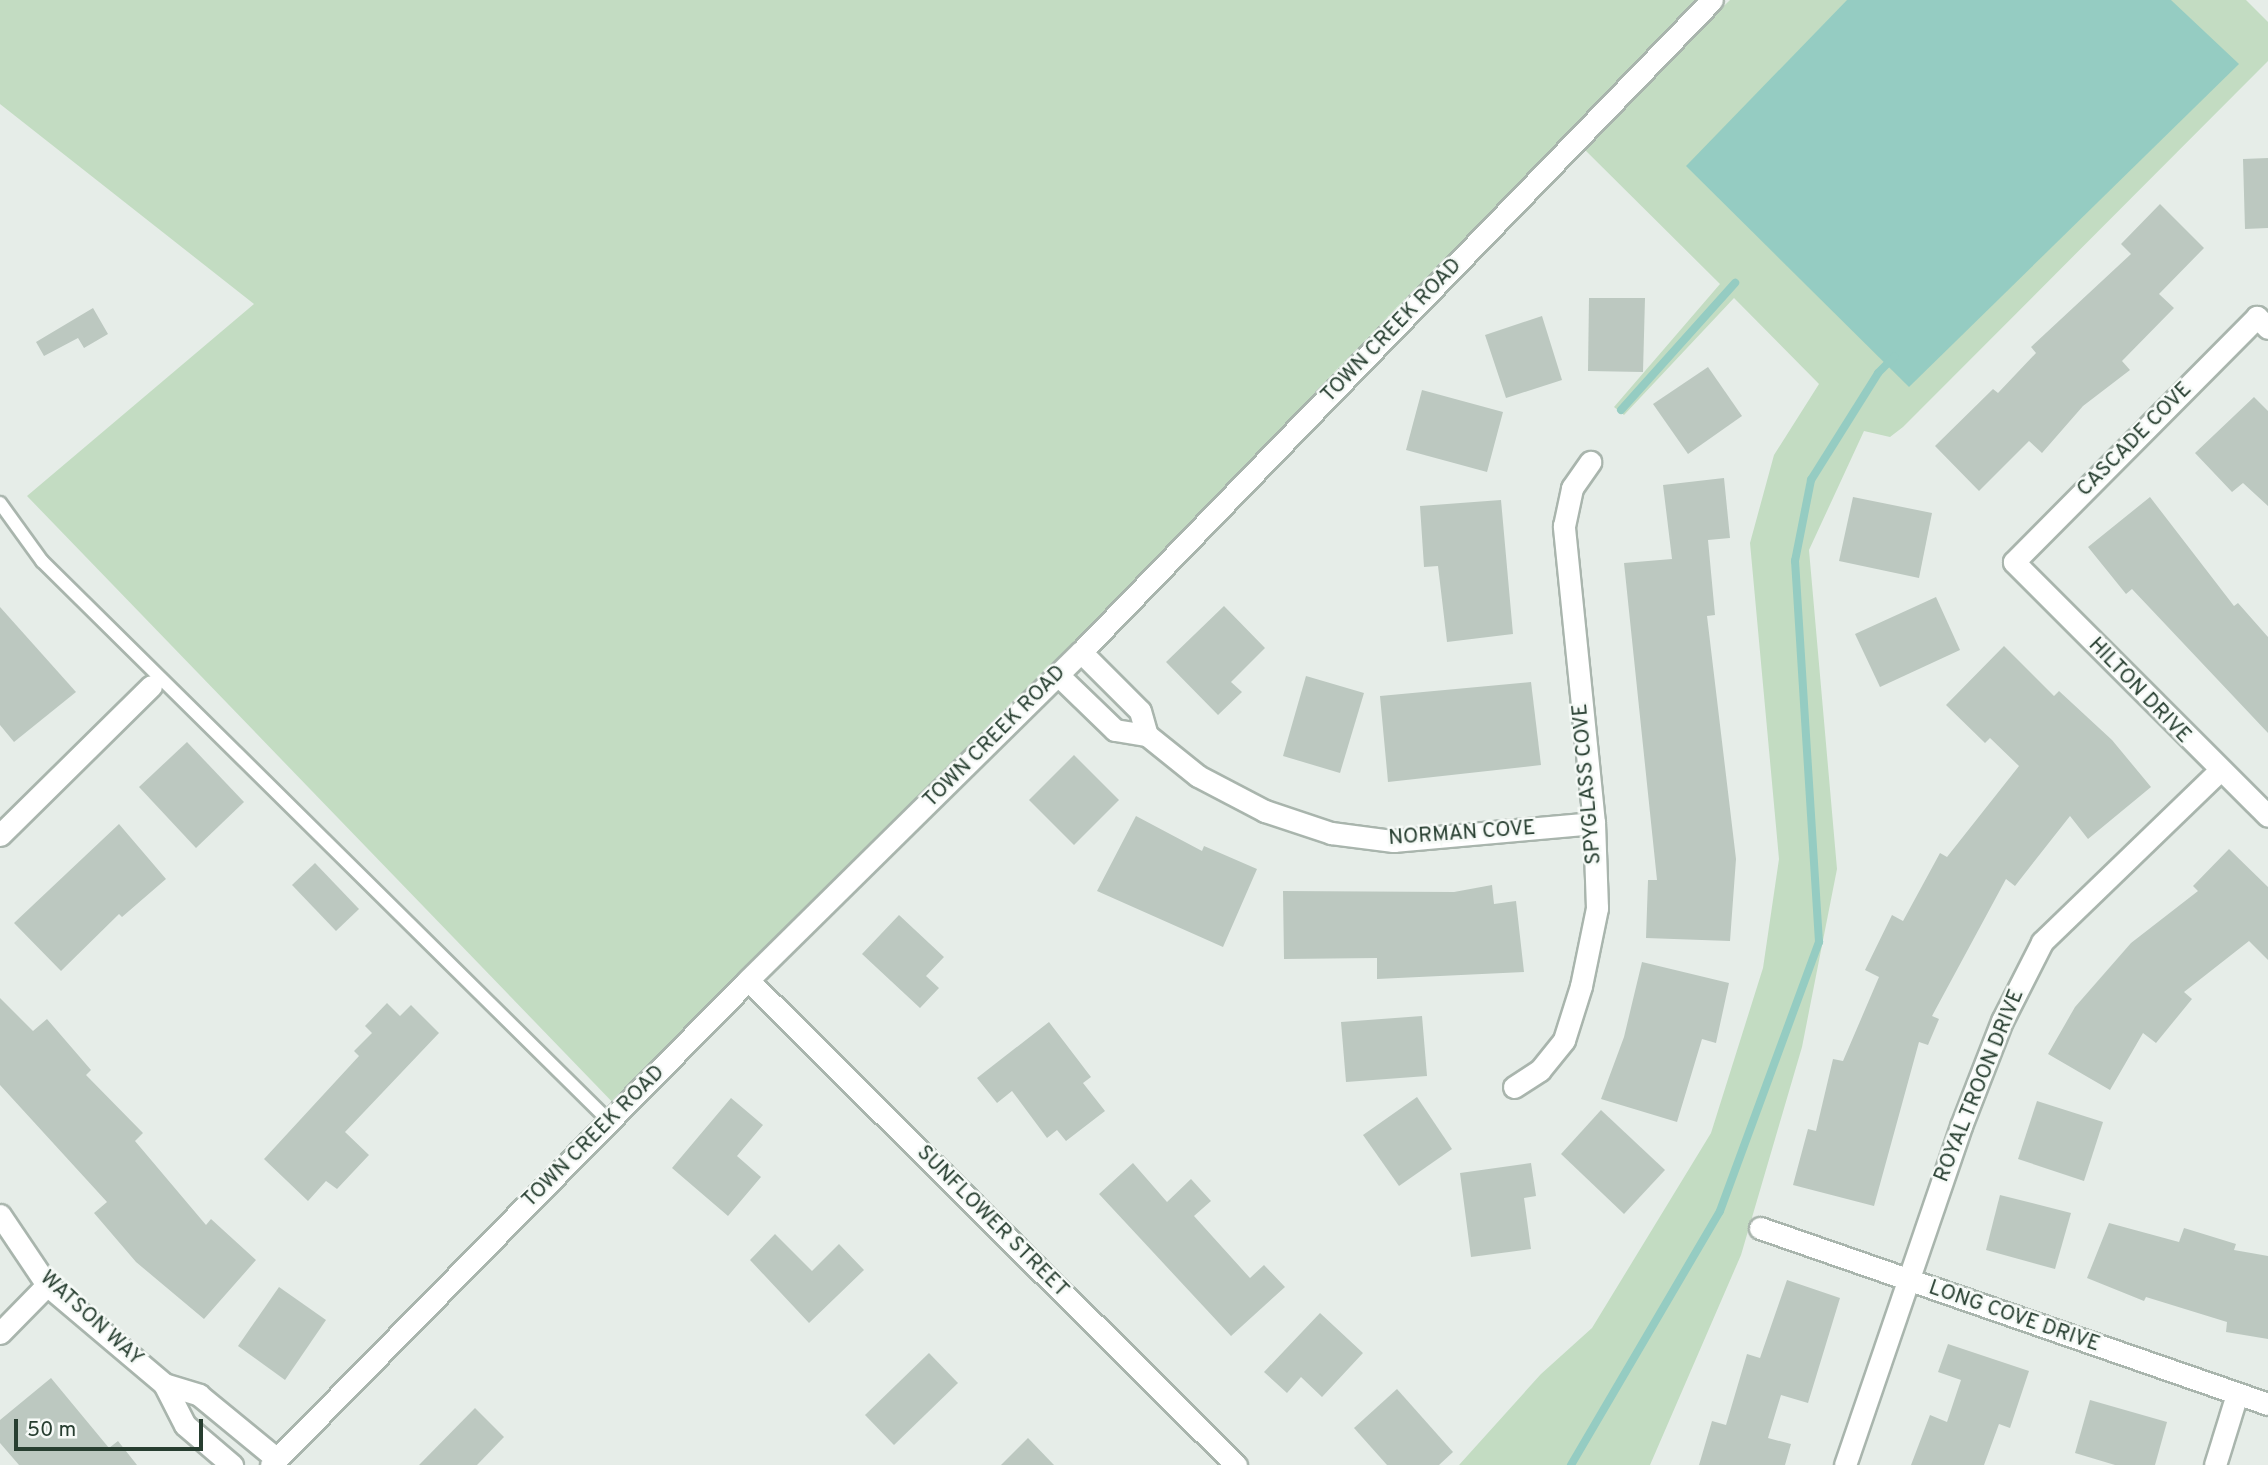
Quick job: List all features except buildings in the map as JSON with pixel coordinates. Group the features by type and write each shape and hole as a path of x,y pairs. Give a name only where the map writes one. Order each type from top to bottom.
{"street":[{"name":"TOWN CREEK ROAD","path":"274,1462 748,979 1082,652 1712,0"},
{"name":"CASCADE COVE","path":"2014,562 2262,323"},
{"name":"SPYGLASS COVE","path":"1514,1087 1540,1070 1564,1040 1581,986 1597,908 1594,823 1564,526 1572,488 1590,462"},
{"name":"HILTON DRIVE","path":"2014,562 2218,772 2268,816"},
{"name":"NORMAN COVE","path":"1082,652 1140,711 1147,736"},
{"name":"NORMAN COVE","path":"1058,675 1115,730 1147,736 1198,776 1265,811 1331,833 1393,841 1594,823"},
{"path":"3,824 151,686"},
{"name":"ROYAL TROON DRIVE","path":"1845,1465 1906,1280 2002,1021 2042,942 2218,772"},
{"name":"SUNFLOWER STREET","path":"748,979 1236,1465"},
{"name":"WATSON WAY","path":"0,1214 47,1285 163,1384 185,1425 232,1465"},
{"name":"LONG COVE DRIVE","path":"1760,1228 2268,1404"},
{"path":"0,1333 47,1285"},
{"name":"WATSON WAY","path":"163,1384 199,1395 274,1462"},
{"path":"2215,1465 2237,1394"}],"lane":[{"path":"0,503 42,561 609,1121"}],"green space":[{"path":"0,0 1698,0 620,1110 27,496 254,304 0,104"},
{"path":"1730,0 2246,0 2268,22 2268,61 1903,427 1890,437 1864,431 1809,550 1837,869 1802,1047 1741,1255 1650,1465 1459,1465 1541,1374 1592,1328 1711,1133 1763,968 1779,859 1750,543 1774,455 1819,384 1734,298 1624,415 1614,407 1720,284 1581,146"}],"water":[{"path":"1847,0 2171,0 2239,64 1909,387 1686,166"}],"waterway":[{"path":"1621,410 1735,283"},
{"path":"1571,1465 1720,1211 1819,942 1795,561 1811,480 1878,373 1894,357"}]}
